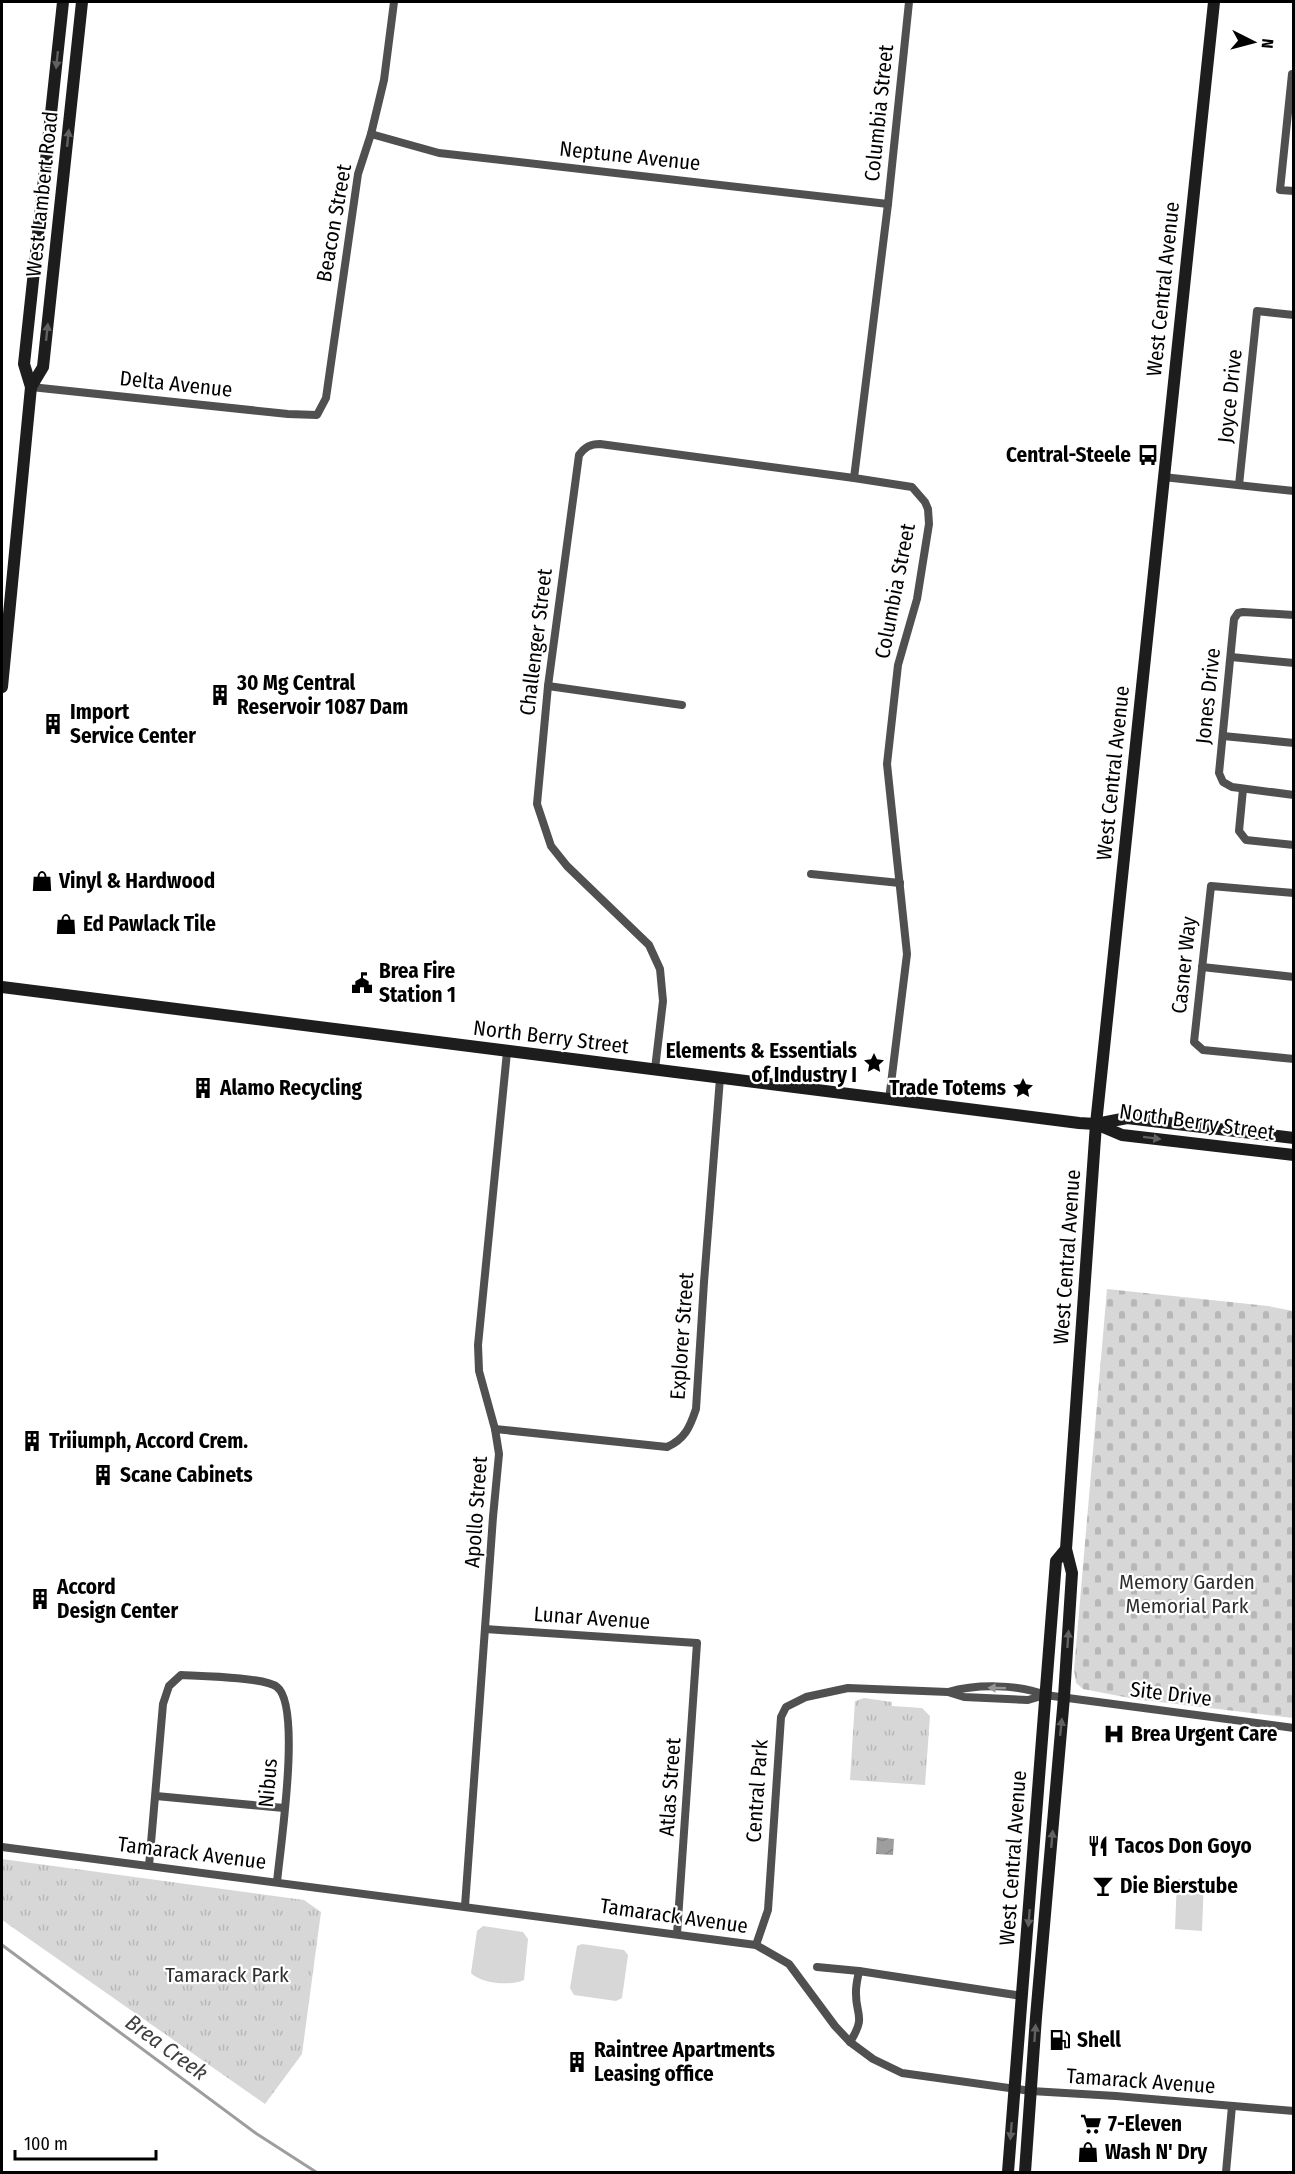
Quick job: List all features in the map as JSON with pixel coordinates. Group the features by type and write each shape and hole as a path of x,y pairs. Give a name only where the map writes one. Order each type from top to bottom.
{"main road":[{"name":"West Lambert Road","path":"2,687 31,387 24,364 63,2"},
{"name":"West Lambert Road","path":"31,387 43,367 82,2"},
{"name":"West Central Avenue","path":"1025,2172 1064,1697 1072,1574 1066,1549 1096,1124 1214,2"},
{"name":"North Berry Street","path":"2,987 1079,1124 1096,1124 1123,1118 1293,1138"},
{"name":"North Berry Street","path":"1096,1124 1122,1135 1293,1155"},
{"name":"West Central Avenue","path":"1008,2172 1056,1561 1066,1549"}],"street":[{"name":"Beacon Street","path":"316,415 326,398 358,174 371,134 384,80 394,2"},
{"name":"Columbia Street","path":"889,1100 907,954 887,764 898,664 917,600 929,524 928,509 920,494 912,487 854,478 888,204 909,2"},
{"path":"1293,74 1280,190 1293,192"},
{"name":"Neptune Avenue","path":"371,134 439,153 888,204"},
{"name":"Joyce Drive","path":"1239,486 1257,311 1293,315"},
{"name":"Delta Avenue","path":"31,387 316,415"},
{"name":"Challenger Street","path":"655,1069 663,1001 660,969 649,945 567,866 551,846 537,804 548,686 577,463 584,448 592,444 600,444 854,478"},
{"path":"1163,477 1293,491"},
{"name":"Jones Drive","path":"1243,789 1223,782 1219,773 1234,619 1238,613 1293,615"},
{"path":"1231,657 1293,663"},
{"path":"548,686 682,705"},
{"path":"1223,736 1293,743"},
{"path":"1293,795 1243,789 1239,831 1246,840 1293,845"},
{"path":"811,874 900,883"},
{"name":"Casner Way","path":"1293,893 1211,886 1194,1042 1203,1050 1293,1059"},
{"path":"1202,967 1293,977"},
{"name":"Apollo Street","path":"465,1906 499,1454 495,1429 479,1371 478,1345 507,1052"},
{"name":"Explorer Street","path":"495,1429 667,1448 681,1440 691,1425 696,1409 720,1078"},
{"name":"Lunar Avenue","path":"485,1629 697,1643"},
{"name":"Atlas Street","path":"677,1934 697,1643"},
{"name":"Nibus","path":"156,1796 163,1704 169,1686 181,1675 256,1681 279,1688 286,1704 289,1730 277,1882"},
{"name":"Site Drive","path":"850,1688 948,1692 965,1687 1029,1688 1045,1695 1293,1728"},
{"name":"Central Park","path":"756,1945 768,1910 781,1717 786,1707 806,1697 850,1688"},
{"path":"149,1866 156,1796 284,1809"},
{"name":"Tamarack Avenue","path":"2,1847 756,1945 789,1964 835,2026 850,2042 873,2059 902,2073 1031,2091 1293,2111"},
{"path":"817,1967 859,1971 1022,1996"},
{"path":"850,2042 860,2027 860,2010 856,1992 859,1971"},
{"path":"1226,2172 1232,2106"}],"green space":[{"name":"Memory Garden Memorial Park","path":"1107,1289 1268,1306 1293,1311 1293,1718 1135,1699 1083,1689 1076,1683 1074,1670"},
{"path":"864,1698 892,1702 892,1706 922,1708 930,1716 925,1785 850,1780 855,1701"},
{"name":"Tamarack Park","path":"2,1859 304,1900 321,1912 302,2054 265,2104 2,1920"},
{"path":"1177,1879 1204,1879 1202,1931 1175,1929"},
{"path":"483,1926 523,1932 528,1939 524,1980 512,1983 489,1982 471,1973 477,1931"},
{"path":"582,1944 624,1950 628,1955 622,1998 616,2001 574,1995 570,1988 577,1946"}],"water":[{"path":"877,1837 894,1839 893,1855 876,1854"}],"waterway":[{"name":"Brea Creek","path":"2,1945 257,2134 316,2172"}],"place":[{"name":"Central-Steele","path":"1148,455"},
{"name":"30 Mg Central Reservoir 1087 Dam","path":"220,695"},
{"name":"Import Service Center","path":"53,724"},
{"name":"Vinyl & Hardwood","path":"42,881"},
{"name":"Ed Pawlack Tile","path":"66,924"},
{"name":"Brea Fire Station 1","path":"362,983"},
{"name":"Elements & Essentials of Industry I","path":"874,1063"},
{"name":"Alamo Recycling","path":"203,1088"},
{"name":"Trade Totems","path":"1023,1088"},
{"name":"Triiumph, Accord Crem.","path":"32,1441"},
{"name":"Scane Cabinets","path":"103,1475"},
{"name":"Accord Design Center","path":"40,1599"},
{"name":"Brea Urgent Care","path":"1114,1734"},
{"name":"Tacos Don Goyo","path":"1098,1846"},
{"name":"Die Bierstube","path":"1103,1886"},
{"name":"Shell","path":"1060,2040"},
{"name":"Raintree Apartments Leasing office","path":"577,2062"},
{"name":"7-Eleven","path":"1091,2124"},
{"name":"Wash N' Dry","path":"1088,2152"}]}
